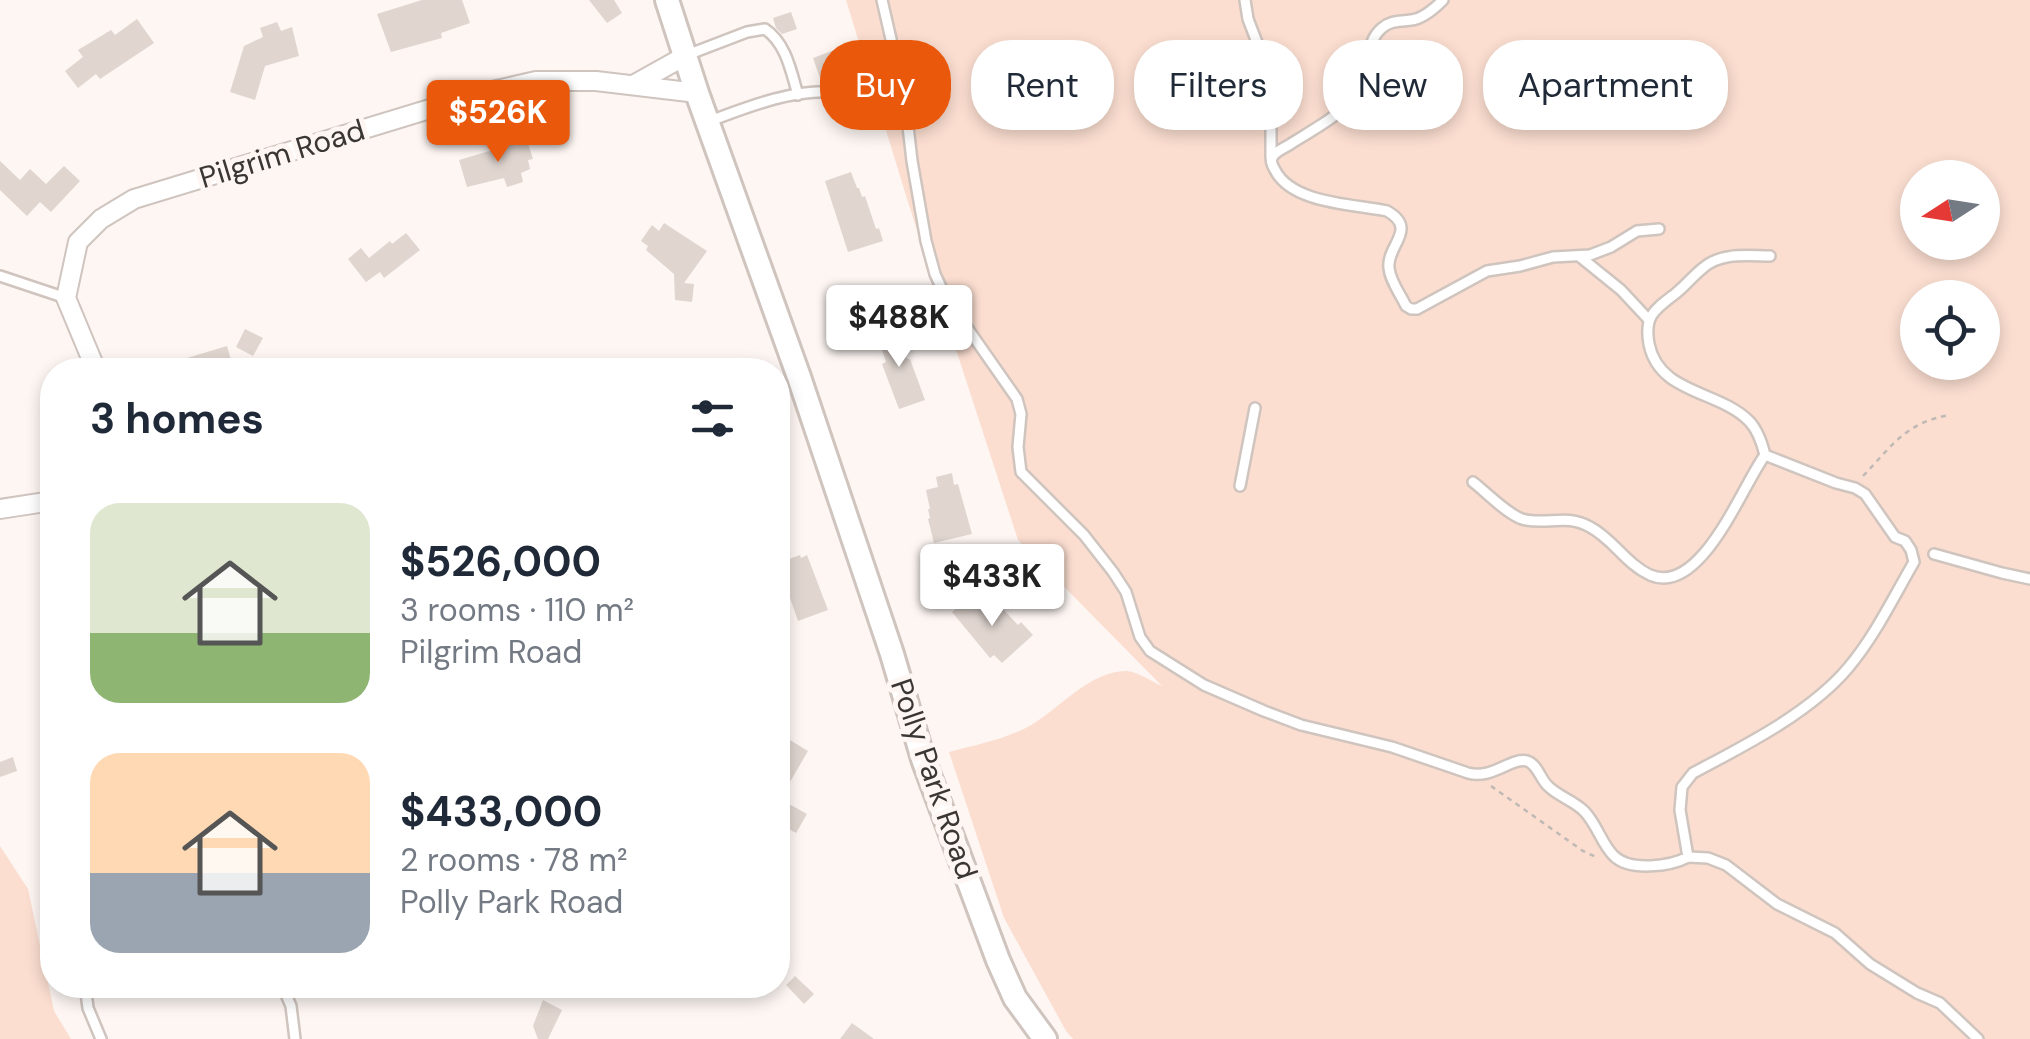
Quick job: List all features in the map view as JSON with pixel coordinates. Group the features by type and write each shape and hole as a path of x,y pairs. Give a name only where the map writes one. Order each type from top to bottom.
{"street":[{"name":"Polly Park Road","path":"667,0 799,377 923,759 998,960 1016,998 1045,1039"},
{"path":"632,85 685,56"},
{"name":"Pilgrim Road","path":"66,298 78,242 101,219 134,199 479,94 536,81 596,81 697,92"},
{"path":"66,298 91,358"},
{"path":"0,509 40,503"}],"lane":[{"path":"882,0 891,40"},
{"path":"1244,0 1271,80 1271,160 1281,179 1300,192 1396,216 1400,237 1390,256 1389,270 1411,309 1487,271 1553,257 1579,256 1603,250 1638,230 1659,229"},
{"path":"1271,160 1274,153 1358,96 1378,31 1392,22 1420,18 1443,0"},
{"path":"685,56 764,29 775,36 798,94"},
{"path":"708,122 758,104 820,93"},
{"path":"908,130 923,227 935,274 945,296 1017,399 1022,472 1107,563 1126,592 1140,637 1150,651 1204,686 1301,725 1392,746 1478,776 1528,761 1547,786 1576,802 1590,816 1612,855 1622,862 1659,866 1688,857 1708,858 1726,865 1777,904 1835,934 1870,964 1940,1003 1978,1039"},
{"path":"1473,482 1525,520 1564,518 1584,523 1629,560 1654,576 1663,577 1683,572 1710,549 1764,455 1761,440 1743,416 1665,375 1653,359 1648,320 1621,290 1579,256"},
{"path":"1648,320 1711,262 1735,256 1770,256"},
{"path":"0,276 66,298"},
{"path":"1240,486 1254,408"},
{"path":"1688,857 1680,810 1682,787 1692,773 1788,718 1823,693 1846,670 1881,623 1914,562 1905,541 1894,537 1865,494 1764,455"},
{"path":"1934,554 2030,579"},
{"path":"87,998 101,1039"},
{"path":"288,998 295,1039"}],"path":[{"path":"1859,481 1910,428 1950,415"},
{"path":"1478,776 1583,852 1622,862"}],"shaded area":[{"path":"846,0 2030,0 2030,1039 1073,1039 1004,918 949,752 1022,730 1088,683 1114,672 1132,672 1162,686 1018,540 886,130 951,130 951,40 858,40"},
{"path":"0,846 28,889 40,945 40,998 51,998 54,1011 71,1039 0,1039"}],"building":[{"path":"422,0 462,0 470,23 441,33 442,38 391,52 377,14"},
{"path":"589,0 614,0 622,13 607,23"},
{"path":"791,12 797,29 782,34 773,18"},
{"path":"137,19 154,43 100,79 96,74 78,88 65,71 83,57 78,50 111,30 115,35"},
{"path":"277,22 281,31 292,27 299,56 265,66 255,100 230,92 244,46 263,37 260,28"},
{"path":"820,55 820,78 813,58"},
{"path":"527,140 533,159 528,160 530,169 521,173 523,182 507,187 504,178 467,187 459,160"},
{"path":"0,161 20,180 30,169 46,184 64,166 80,181 51,212 40,202 27,216 0,190"},
{"path":"851,172 883,241 848,252 825,181"},
{"path":"664,223 707,251 684,283 694,284 692,302 675,300 674,274 641,241 652,225 659,231"},
{"path":"406,233 420,250 384,278 380,272 366,282 348,259 361,248 369,258"},
{"path":"892,326 925,400 899,409 882,364 886,362 876,332"},
{"path":"245,329 263,338 253,356 236,347"},
{"path":"227,346 230,358 187,358"},
{"path":"952,473 972,534 934,543 926,490 938,487 936,477"},
{"path":"807,555 828,610 798,621 790,598 790,559"},
{"path":"968,598 975,606 981,600 991,611 998,604 1033,635 1002,663 994,655 990,658 952,612"},
{"path":"790,740 808,751 790,782"},
{"path":"13,757 17,771 0,777 0,762"},
{"path":"790,805 807,814 796,833 790,830"},
{"path":"795,976 814,994 804,1004 790,989"},
{"path":"543,1000 562,1010 548,1039 538,1039 533,1026"},
{"path":"852,1023 874,1039 840,1039"}]}
